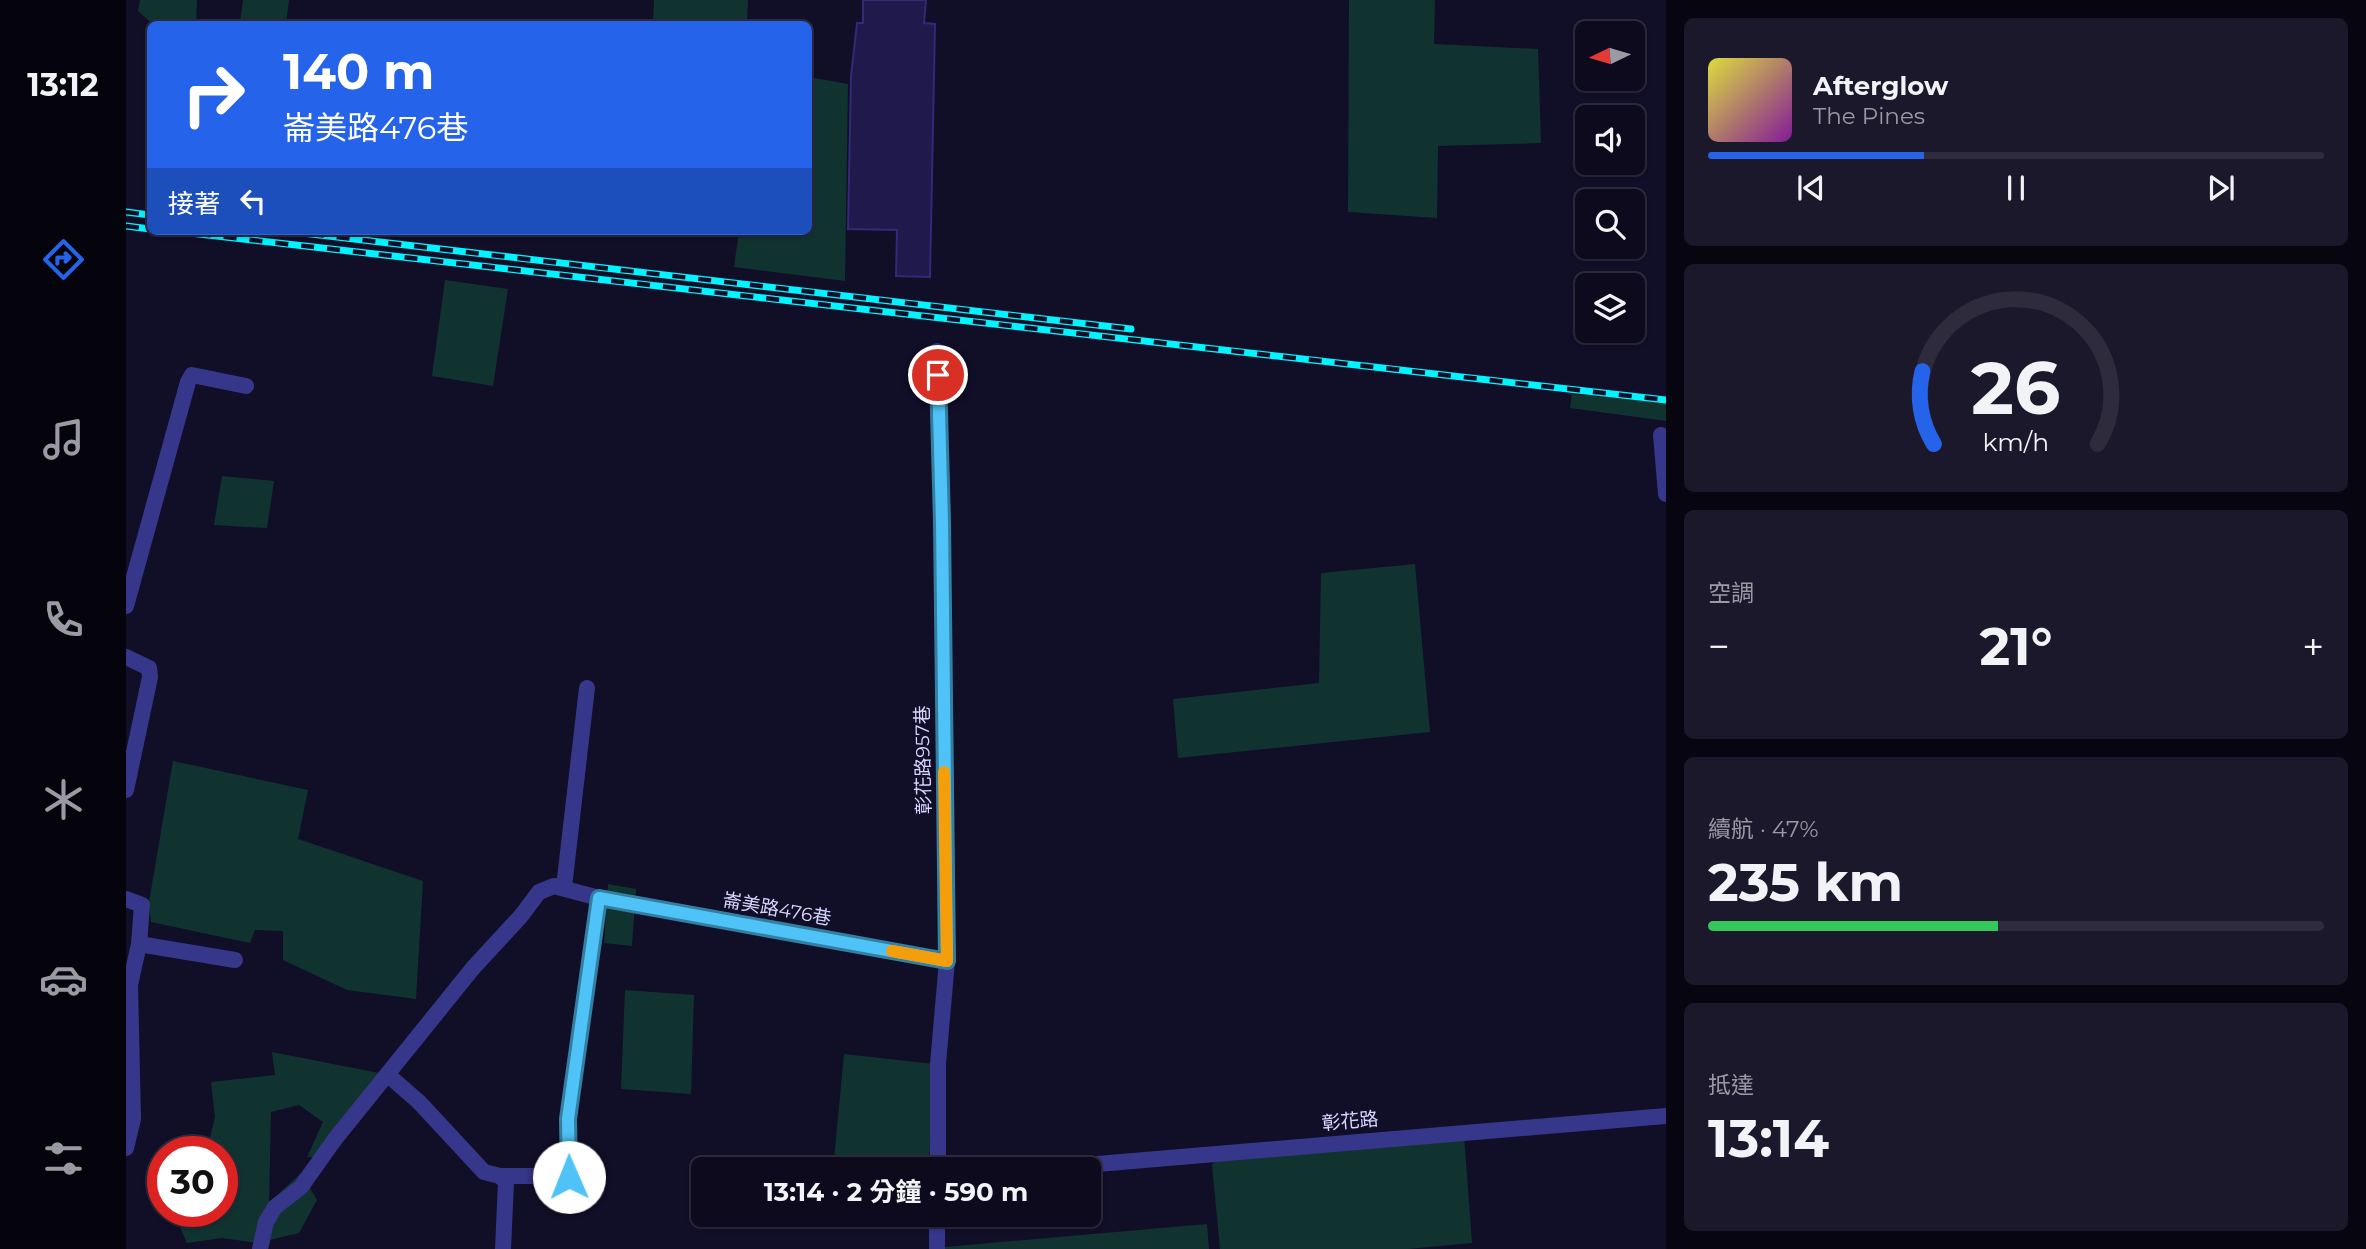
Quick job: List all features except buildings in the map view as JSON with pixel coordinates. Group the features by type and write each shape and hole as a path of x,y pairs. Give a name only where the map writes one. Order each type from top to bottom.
{"street":[{"name":"彰花路957巷","path":"937,351 942,522 947,961 938,1064 937,1157"},
{"path":"126,606 191,375 246,386"},
{"path":"1661,435 1666,494"},
{"path":"126,657 149,668 150,677 128,764 126,790"},
{"path":"260,1249 266,1222 275,1207 301,1187 335,1139 473,968 521,916 539,892 554,886 564,887 587,688"},
{"name":"崙美路476巷","path":"564,887 599,898 947,961"},
{"path":"388,1076 419,1102 484,1172 500,1176 569,1177 568,1119 599,898"},
{"path":"126,899 142,905 139,944 130,985 133,1119 126,1149"},
{"path":"139,944 235,960"},
{"name":"彰花路","path":"1101,1164 1666,1116"},
{"path":"500,1176 506,1182 503,1249"},
{"path":"937,1227 937,1249"}],"green space":[{"path":"140,0 197,0 196,21 149,21 138,11"},
{"path":"243,0 289,0 286,21 240,21"},
{"path":"654,0 748,0 747,21 653,21"},
{"path":"1349,0 1435,0 1434,44 1538,49 1541,143 1438,146 1437,218 1348,212"},
{"path":"812,78 848,84 845,281 734,267 738,235 812,235"},
{"path":"445,280 508,289 493,386 432,376"},
{"path":"1572,394 1666,403 1666,421 1570,408"},
{"path":"222,476 274,481 267,528 214,525"},
{"path":"1415,564 1430,732 1178,758 1173,699 1319,683 1321,573"},
{"path":"173,761 308,790 298,839 423,881 416,999 347,990 283,960 283,931 255,930 250,943 151,922 149,902"},
{"path":"608,884 636,889 632,946 604,943"},
{"path":"625,990 694,995 691,1094 621,1089"},
{"path":"272,1052 379,1073 316,1157 307,1157 323,1122 299,1105 271,1112 269,1203 301,1173 317,1200 299,1233 257,1243 222,1238 187,1243 180,1227 238,1227 238,1136 210,1136 215,1117 211,1082 275,1075"},
{"path":"844,1054 933,1064 929,1157 834,1157"},
{"path":"1464,1135 1472,1243 1408,1249 1220,1249 1212,1165 1218,1157"},
{"path":"1207,1224 1209,1249 945,1249 945,1247"}],"railway":[{"path":"126,212 147,215"},
{"path":"126,226 147,229"},
{"path":"207,235 1666,400"},
{"path":"320,235 1131,329"}],"slow traffic":[{"path":"892,951 947,961 944,772"}],"route":[{"path":"569,1177 568,1119 599,898 947,961 938,375"}]}
